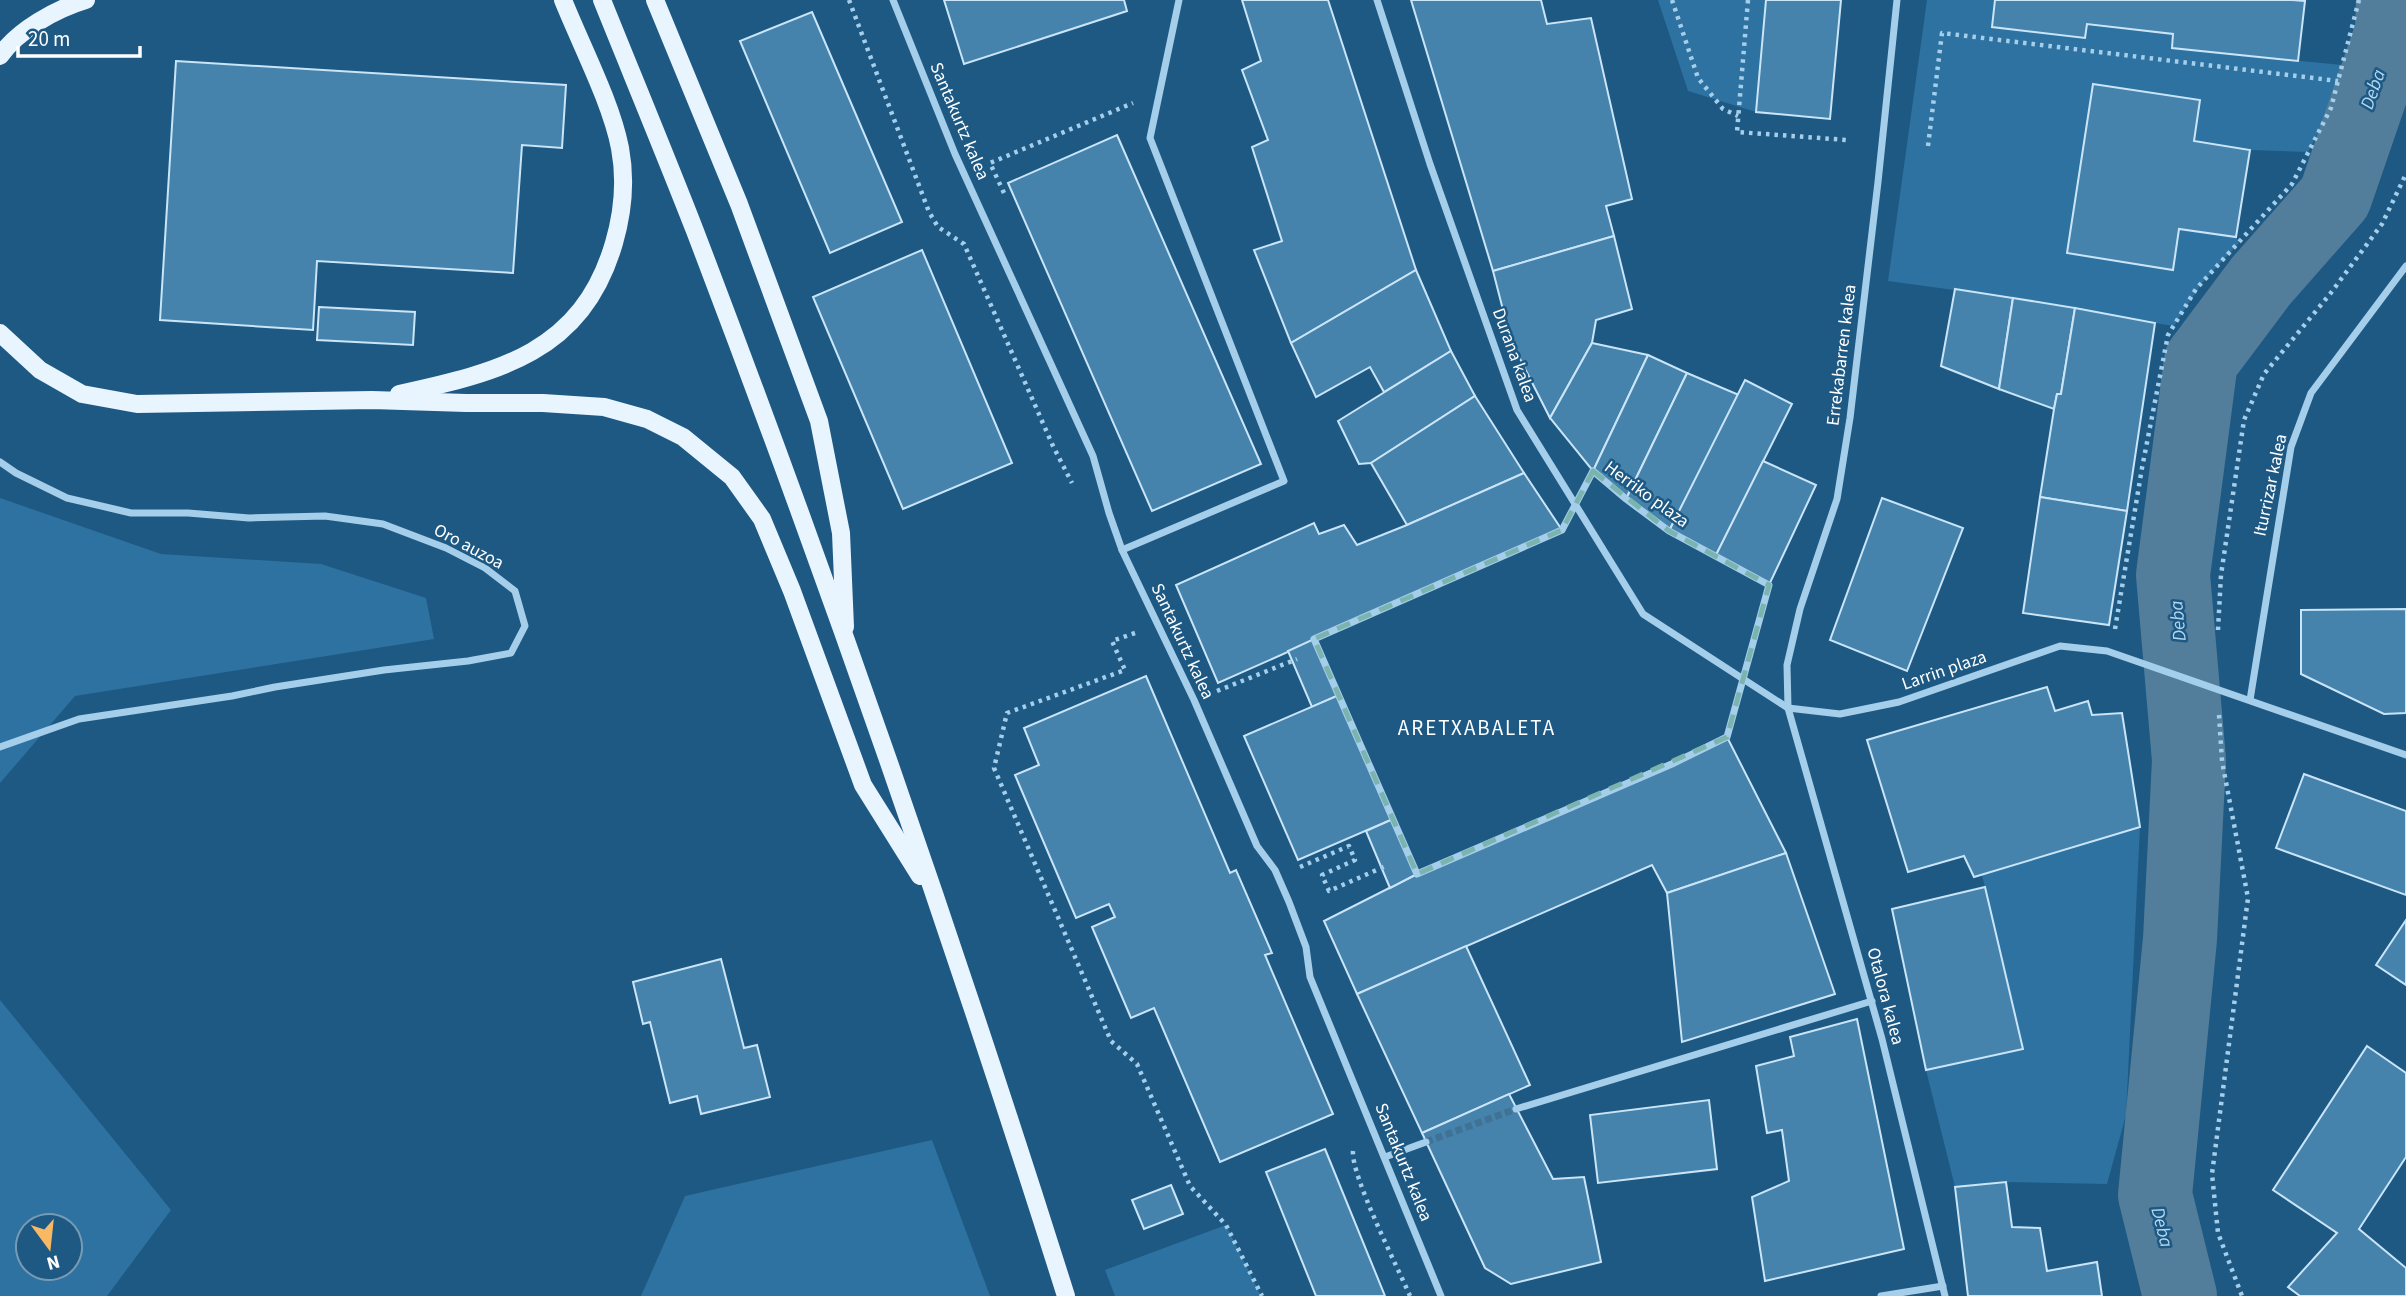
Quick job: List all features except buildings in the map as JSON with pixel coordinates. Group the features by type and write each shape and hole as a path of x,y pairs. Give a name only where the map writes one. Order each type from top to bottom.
{"main road":[{"path":"0,56 9,44 62,7 86,0"},
{"path":"602,0 694,229 846,645 939,905 1066,1296"},
{"path":"655,0 739,204 820,421 841,533 846,645"},
{"path":"372,400 480,375 522,358 552,340 576,316 597,289 610,258 621,219 624,179 620,147 609,112 564,3"},
{"path":"0,333 40,370 82,394 137,404 372,400 542,403 604,407 647,419 683,437 732,477 762,519 792,591 863,785 939,905"}],"street":[{"name":"Santakurtz kalea","path":"893,0 955,154 1093,456 1122,550 1194,700 1257,846 1275,870 1289,902 1306,947 1310,977 1441,1296"},
{"path":"1122,550 1283,481 1150,138 1179,0"},
{"name":"Durana kalea","path":"1377,0 1430,163 1517,410 1643,614 1788,708"},
{"name":"Errekabarren kalea","path":"1788,708 1787,665 1800,609 1838,499 1880,169 1897,0"},
{"name":"Iturrizar kalea","path":"2250,700 2258,637 2291,447 2311,393 2406,266"},
{"name":"Oro auzoa","path":"0,462 16,473 67,498 131,513 188,513 249,518 325,516 383,524 446,548 485,568 515,591 525,626 511,653 468,662 384,670 79,719 0,747"},
{"name":"Herriko plaza","path":"1318,650 1314,639 1562,530 1593,471 1669,530 1769,585 1727,737 1417,874 1408,856"},
{"name":"Larrin plaza","path":"1788,708 1840,714 1899,702 2060,646 2107,651 2406,755"},
{"path":"1318,650 1408,856"},
{"name":"Otalora kalea","path":"1788,708 1872,1001 1945,1296"},
{"path":"1516,1109 1872,1001"},
{"path":"1385,1157 1426,1142"},
{"path":"1881,1296 1943,1286"}],"path":[{"path":"849,0 929,212 938,227 964,244 1053,446 1074,486"},
{"path":"1672,0 1698,78 1723,109 1739,116"},
{"path":"1748,0 1737,132 1847,140"},
{"path":"2115,630 2168,335 2196,289 2292,184 2331,108 2359,0"},
{"path":"1928,146 1942,33 2338,81"},
{"path":"981,207 1005,196 990,163 1160,92"},
{"path":"1133,622 1139,631 1112,641 1125,670 1007,713 994,768 1111,1041 1137,1064 1190,1186 1226,1225 1262,1296"},
{"path":"1244,680 1318,650"},
{"path":"2219,714 2222,761 2248,898 2212,1174 2218,1233 2242,1296"},
{"path":"1289,902 1309,891 1298,868 1349,846 1355,860 1322,875 1329,891 1408,856"}],"highlighted area":[{"path":"1593,471 1669,531 1769,585 1727,737 1417,874 1314,639 1562,530"}],"shaded area":[{"path":"1658,0 1766,0 1756,112 1688,91"},
{"path":"1927,0 1995,0 1992,27 2085,37 2087,24 2173,34 2172,48 2342,65 2331,108 2308,152 2250,150 2194,141 2199,100 2093,85 2067,253 2173,270 2179,229 2236,237 2239,243 2202,283 2174,326 2013,298 1888,281"},
{"path":"0,498 161,554 321,564 426,598 434,639 75,696 0,783"},
{"path":"2140,827 2126,1115 2107,1184 2006,1182 1955,1187 1926,1070 2023,1049 1982,875"},
{"path":"0,1000 171,1210 107,1296 0,1296"},
{"path":"932,1140 990,1296 641,1296 685,1196"},
{"path":"1226,1225 1261,1296 1115,1296 1105,1270"}],"waterway":[{"name":"Deba","path":"2180,1296 2155,1195 2180,939 2189,760 2173,575 2201,361 2261,281 2335,197 2392,31 2393,0"}],"tunnel":[{"path":"1426,1142 1516,1109"}],"district":[{"name":"ARETXABALETA","path":"1477,728"}]}
